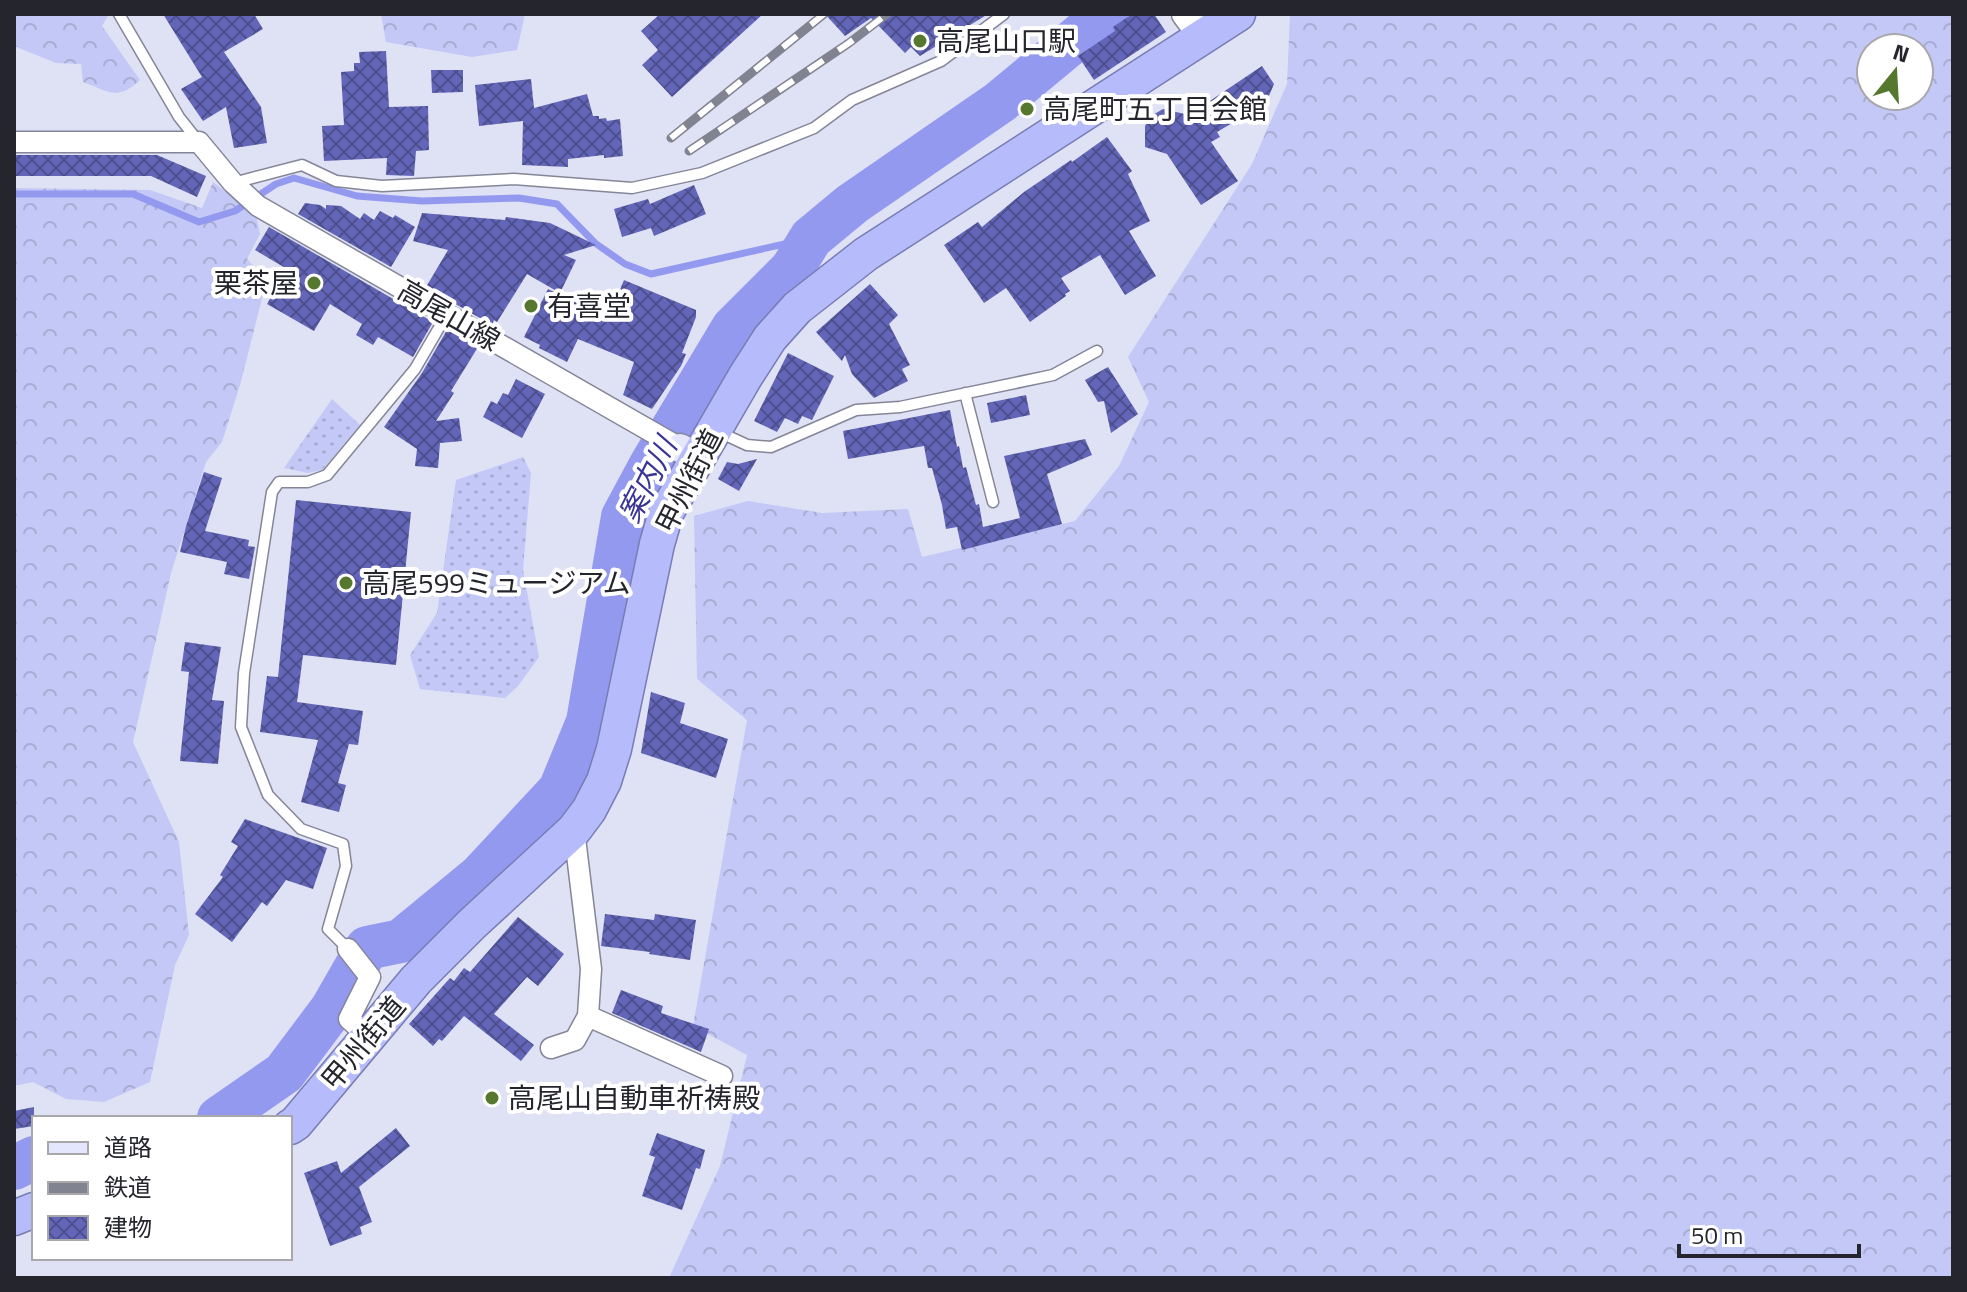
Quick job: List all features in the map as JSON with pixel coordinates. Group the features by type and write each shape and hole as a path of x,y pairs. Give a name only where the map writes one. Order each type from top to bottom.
{"highway":[{"name":"甲州街道","path":"292,1126 416,980 574,830 589,810 604,781 614,749 666,513 693,446 770,338 797,308 866,254 1194,26 1238,14"}],"street":[{"path":"14,142 199,142 237,187"},
{"name":"高尾山線","path":"237,187 258,206 640,425 693,446"},
{"path":"551,1048 575,1040 588,1016 591,969 574,830"},
{"path":"348,949 370,977 349,1019 369,1037"},
{"path":"588,1016 722,1076"}],"lane":[{"path":"119,14 179,117 199,142"},
{"path":"237,187 302,165 336,181 382,186 514,179 632,188 702,173 814,128 852,100 941,61 1004,14"},
{"path":"348,949 328,929 346,866 343,844 301,829 268,795 241,727 244,673 272,492 279,482 308,482 327,475 415,369 447,313"},
{"path":"693,446 771,447 856,410 900,407 1053,375 1097,351"},
{"path":"965,393 993,502"}],"green space":[{"path":"14,14 109,14 102,26 140,80 125,91 113,93 83,82 81,64 56,63 14,46"},
{"path":"381,14 525,14 517,50 472,57 386,42"},
{"path":"1290,14 1953,14 1953,1278 669,1278 720,1166 747,1055 693,1026 747,720 697,679 694,516 748,501 822,513 908,509 922,557 1075,521 1119,466 1149,402 1128,357 1252,164 1287,84"},
{"path":"213,182 256,215 260,234 247,259 267,279 222,442 206,462 171,573 133,742 179,842 189,935 175,965 150,1082 104,1102 66,1099 33,1082 14,1086 14,188 150,190 202,208"},
{"path":"332,399 360,425 322,470 308,473 284,468"},
{"path":"523,457 531,473 523,570 539,657 505,698 420,689 410,655 437,613 456,480"}],"building":[{"path":"163,14 254,14 263,29 224,52 261,107 267,143 234,148 226,107 203,121 181,89 202,77"},
{"path":"660,14 763,14 672,97 642,65 658,50 641,31"},
{"name":"高尾山口駅","path":"825,14 988,14 920,56 911,47 905,53 871,18 845,36"},
{"path":"1132,14 1154,14 1166,32 1094,80 1078,56 1115,31 1113,27"},
{"path":"386,51 389,107 428,106 429,150 416,151 414,176 386,175 387,158 324,161 322,126 344,125 341,72 354,71 354,63 360,63 359,52"},
{"path":"1262,66 1274,84 1266,103 1217,132 1220,137 1211,142 1238,181 1201,205 1167,154 1145,147 1145,126 1151,116 1163,109 1189,115"},
{"path":"431,70 463,70 463,92 432,93"},
{"path":"531,79 534,108 587,94 593,116 606,118 607,121 620,119 623,156 568,159 568,167 522,165 523,121 479,126 475,85"},
{"path":"1107,137 1132,171 1128,174 1150,221 1129,231 1156,276 1125,295 1100,255 1061,278 1070,291 1030,322 1006,288 984,303 944,245 978,222 982,227 1024,192"},
{"path":"14,155 157,155 206,176 197,197 151,176 14,176"},
{"path":"694,185 706,214 654,236 651,228 622,237 614,209 648,199 650,204"},
{"path":"305,203 326,209 326,205 341,206 360,219 364,213 374,220 380,211 393,218 395,215 415,227 391,267 298,214"},
{"path":"422,213 505,220 506,217 550,223 596,245 564,255 576,260 560,293 527,274 497,322 494,320 492,325 426,287 448,250 413,241"},
{"path":"269,227 433,322 413,357 378,337 373,345 356,335 362,324 330,304 314,331 267,304 287,269 255,250"},
{"path":"624,280 696,310 681,366 652,409 623,395 634,362 578,339 567,362 524,337 548,289 608,318"},
{"path":"870,284 898,315 889,324 910,365 902,369 908,381 874,398 852,374 845,355 842,361 816,332"},
{"path":"447,330 478,347 436,421 459,418 462,441 440,443 438,468 415,466 417,449 384,427 422,373"},
{"path":"788,353 834,376 812,420 802,416 798,424 785,418 777,432 754,421"},
{"path":"1108,367 1138,414 1111,433 1104,401 1098,402 1085,380"},
{"path":"516,379 545,394 522,438 483,417 491,401 497,404 503,393 508,395"},
{"path":"1026,395 1030,415 991,423 987,403"},
{"path":"950,410 957,447 976,505 979,504 983,527 1020,518 1004,456 1085,439 1092,455 1047,474 1062,524 962,550 957,527 946,529 924,446 848,459 843,431"},
{"path":"757,459 739,491 718,479 727,462 738,464"},
{"path":"204,472 222,478 205,531 249,540 248,546 255,547 249,579 224,574 227,562 180,552"},
{"name":"高尾599ミュージアム","path":"296,500 411,512 396,665 303,655 297,702 363,711 358,745 349,744 338,783 346,785 339,812 301,802 318,740 260,732 267,676 278,677"},
{"path":"185,642 221,647 212,700 224,701 218,764 180,761 189,672 181,671"},
{"path":"651,692 685,703 680,723 728,739 716,778 641,753"},
{"path":"245,819 327,848 313,889 286,880 267,906 262,902 232,942 195,914 223,877 220,875 238,846 231,842"},
{"path":"605,914 654,920 655,914 696,920 690,960 601,946"},
{"path":"518,917 564,954 538,986 527,977 494,1014 534,1045 521,1061 464,1016 442,1041 439,1039 433,1046 409,1024 450,978 454,981 464,968 470,972"},
{"path":"621,990 663,1006 661,1013 709,1029 701,1052 612,1013"},
{"path":"34,1107 32,1126 14,1129 14,1111"},
{"path":"396,1128 410,1146 359,1187 372,1222 360,1227 362,1234 330,1246 304,1173 337,1161 341,1173"},
{"path":"657,1133 705,1150 682,1210 642,1196 655,1157 649,1155"}],"waterway":[{"name":"案内川","path":"222,1116 284,1073 332,1009 367,948 401,941 480,876 560,790 588,722 623,517 733,328 792,269 811,238 852,204 1000,102 1106,14"},
{"path":"14,194 133,194 199,222 235,211 276,184 294,178 357,196 422,201 519,198 557,204 595,243 625,264 651,274 811,238"},
{"name":"案内川","path":"14,1168 32,1159"}],"railway":[{"path":"671,138 824,14"},
{"path":"689,151 887,14"}],"place":[{"name":"高尾山口駅","path":"920,41"},
{"name":"高尾町五丁目会館","path":"1027,109"},
{"name":"栗茶屋","path":"314,283"},
{"name":"有喜堂","path":"531,306"},
{"name":"高尾599ミュージアム","path":"346,583"},
{"name":"高尾山自動車祈祷殿","path":"492,1098"}]}
